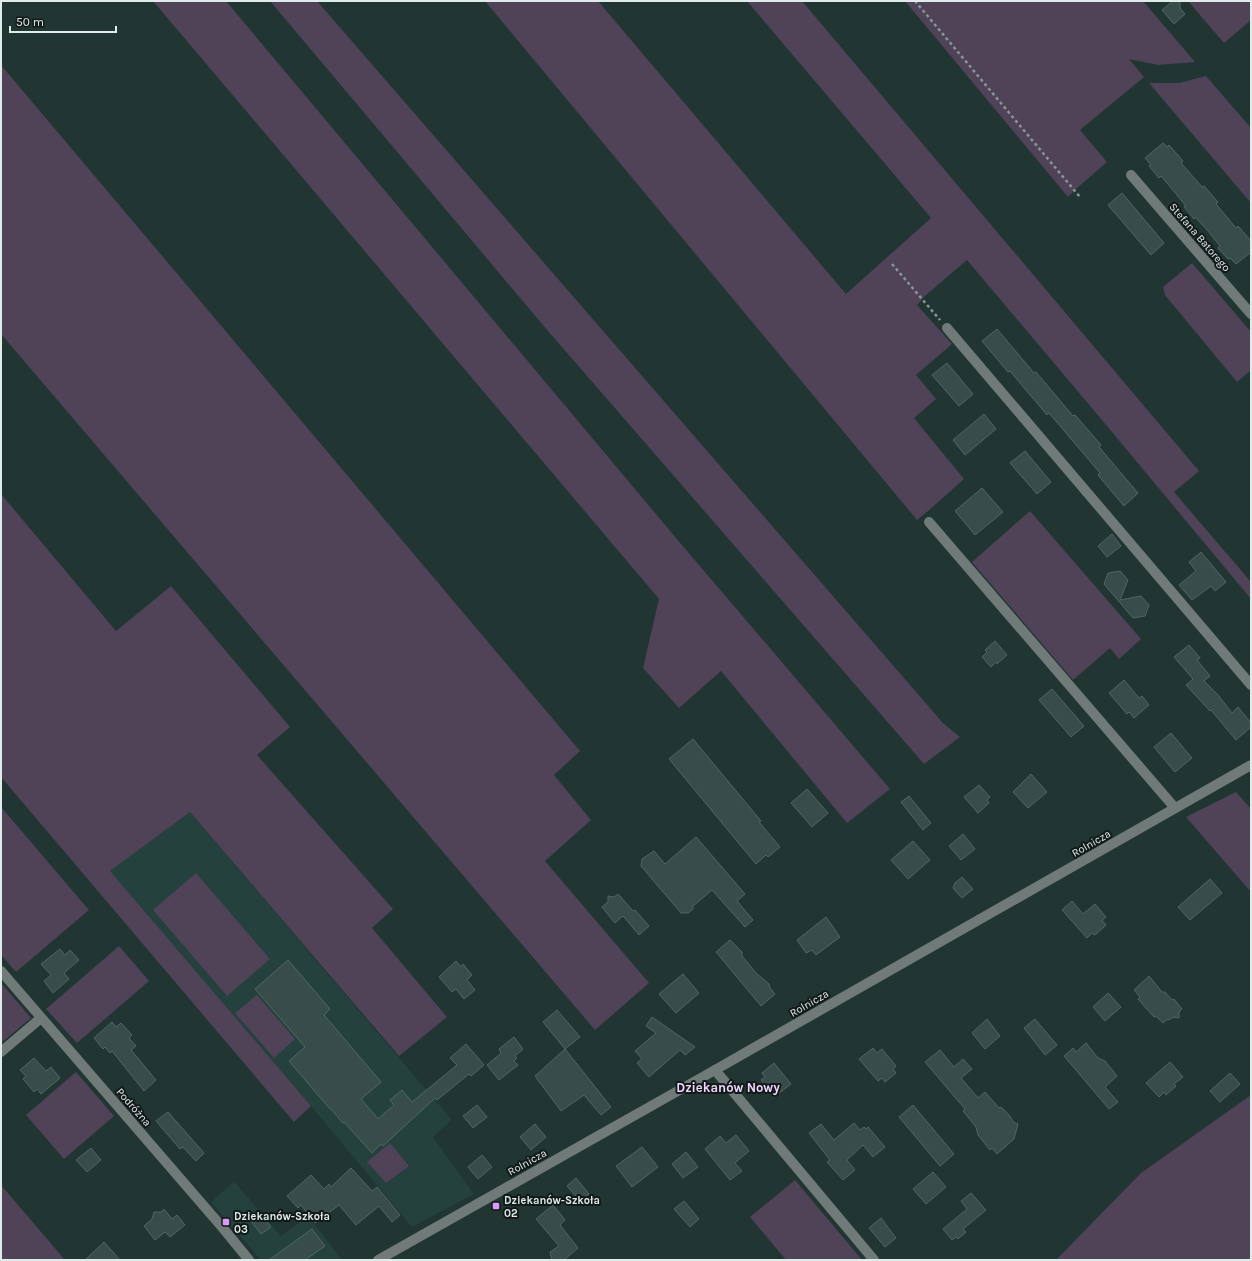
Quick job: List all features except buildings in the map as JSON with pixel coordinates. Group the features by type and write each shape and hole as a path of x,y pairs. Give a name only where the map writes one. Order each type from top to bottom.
{"street":[{"name":"Stefana Batorego","path":"1131,175 1251,314"},
{"path":"947,328 1251,685"},
{"path":"929,522 1175,808"},
{"name":"Rolnicza","path":"378,1260 1251,765"},
{"name":"Podróżna","path":"1,971 249,1260"},
{"path":"1,1052 41,1018"},
{"path":"715,1070 874,1260"}],"path":[{"path":"916,1 1080,197"},
{"path":"892,264 947,328"}],"shaded area":[{"path":"153,1 226,1 676,538 890,789 847,823 721,671 679,708 643,668 659,599"},
{"path":"270,1 317,1 943,723 960,737 924,764 548,331"},
{"path":"485,1 598,1 846,294 931,218 747,1 802,1 1199,471 1174,492 1251,582 1251,599 967,260 926,295 917,305 952,344 916,375 936,399 914,418 964,479 917,520"},
{"path":"905,1 1143,1 1195,62 1158,65 1129,59 1144,77 1080,130 1107,162 1068,197"},
{"path":"1188,1 1251,1 1251,20 1224,43"},
{"path":"1,65 580,751 554,775 591,820 545,861 649,983 595,1030 1,334"},
{"path":"1206,76 1251,128 1251,203 1149,83 1179,83"},
{"path":"1192,263 1251,332 1251,370 1237,382 1165,295 1163,287"},
{"path":"1,494 116,631 171,586 290,727 257,755 393,909 372,928 447,1017 399,1056 190,812 110,871 311,1106 294,1122 1,777"},
{"path":"1030,511 1141,639 1119,659 1110,648 1073,680 972,562"},
{"path":"1236,792 1251,809 1251,892 1186,817"},
{"path":"1,807 89,910 16,972 1,955"},
{"path":"190,812 452,1120 433,1137 474,1194 412,1227 311,1106 109,871"},
{"path":"196,873 270,959 227,996 153,910"},
{"path":"119,946 149,981 77,1043 46,1009"},
{"path":"1,983 31,1018 1,1043"},
{"path":"257,995 295,1039 274,1058 235,1013"},
{"path":"76,1072 114,1116 64,1159 26,1115"},
{"path":"1251,1095 1251,1260 1056,1260 1141,1173"},
{"path":"390,1143 409,1166 386,1183 367,1162"},
{"path":"795,1180 862,1260 786,1260 750,1217"},
{"path":"234,1181 281,1236 308,1216 342,1260 261,1260 211,1202"},
{"path":"1,1185 65,1260 1,1260"}],"place":[{"name":"Dziekanów-Szkoła 02","path":"496,1206"},
{"name":"Dziekanów-Szkoła 03","path":"226,1222"}],"district":[{"name":"Dziekanów Nowy","path":"728,1087"}]}
